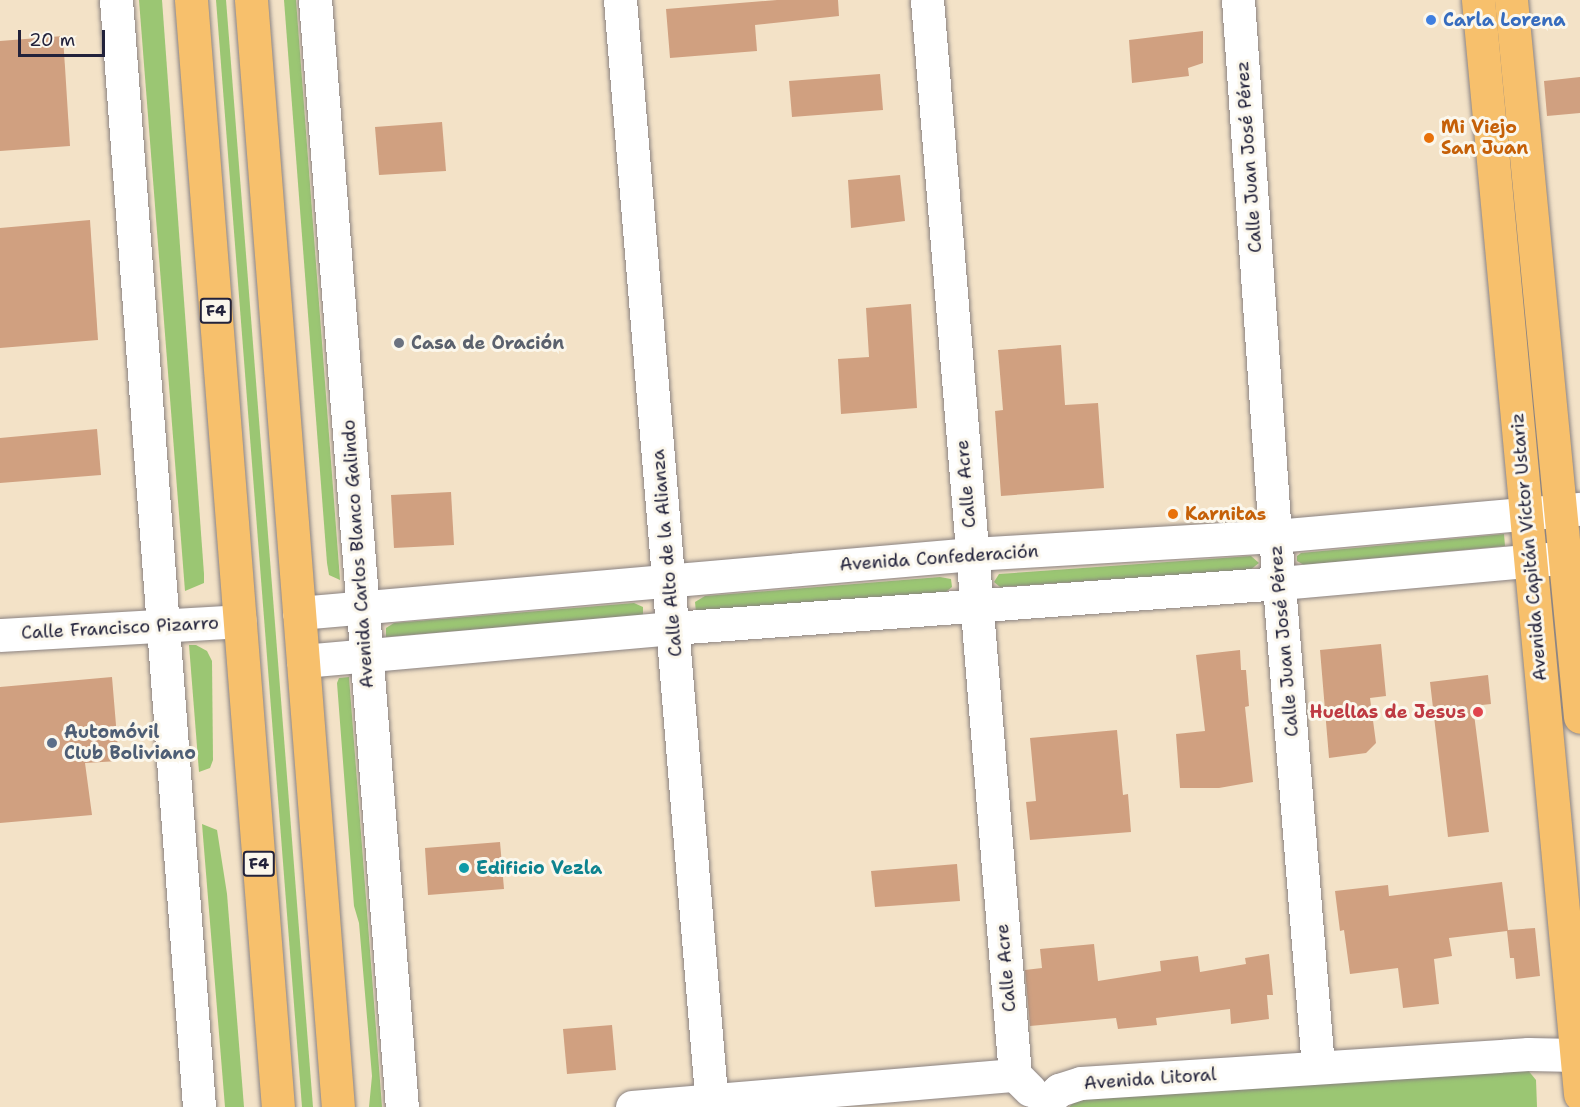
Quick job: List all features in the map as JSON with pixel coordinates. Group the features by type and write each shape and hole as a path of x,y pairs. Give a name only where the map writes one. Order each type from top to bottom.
{"main road":[{"name":"F4","path":"191,0 278,1107"},
{"path":"250,0 338,1107"},
{"name":"Avenida Capitán Víctor Ustariz","path":"1478,0 1580,1095"},
{"name":"Avenida Capitán Víctor Ustariz","path":"1511,0 1570,509 1580,717"}],"street":[{"path":"116,0 161,626 199,1107"},
{"name":"Avenida Carlos Blanco Galindo","path":"315,0 402,1107"},
{"name":"Calle Alto de la Alianza","path":"620,0 712,1104"},
{"name":"Calle Acre","path":"927,0 1015,1075"},
{"name":"Calle Juan José Pérez","path":"1238,0 1275,536 1318,1067"},
{"name":"Avenida Confederación","path":"299,613 972,554 1275,536 1570,509"},
{"path":"303,661 673,628 1280,583 1572,557"},
{"name":"Calle Francisco Pizarro","path":"0,635 240,621"},
{"name":"Avenida Litoral","path":"1015,1075 1043,1106 1059,1090 1081,1083 1528,1054 1578,1055"},
{"path":"632,1107 712,1104 1015,1075"}],"green space":[{"path":"139,0 162,0 204,574 204,583 185,591"},
{"path":"216,0 226,0 313,1107 302,1107"},
{"path":"284,0 296,0 340,580 329,575 327,563"},
{"path":"1504,534 1505,546 1304,565 1297,561 1297,556 1301,553"},
{"path":"1251,556 1259,563 1250,570 1000,587 994,582 999,574"},
{"path":"940,577 951,579 952,587 942,595 696,612 695,602 705,596"},
{"path":"634,603 643,607 643,615 386,637 386,628 394,623"},
{"path":"189,645 196,645 207,651 212,661 213,760 210,768 199,772"},
{"path":"349,677 382,1107 369,1107 372,1076 359,923 354,906 337,683 339,678"},
{"path":"202,824 217,830 227,894 244,1107 225,1107"},
{"path":"1527,1069 1536,1080 1537,1107 1069,1107 1078,1099"}],"building":[{"path":"777,0 838,0 839,16 755,25 757,51 670,58 666,9"},
{"path":"1203,31 1203,63 1188,68 1189,76 1132,83 1129,40"},
{"path":"63,36 70,146 0,151 0,41"},
{"path":"880,74 883,110 792,117 789,81"},
{"path":"1580,77 1580,113 1547,116 1544,81"},
{"path":"442,122 446,171 379,175 375,127"},
{"path":"900,175 905,221 851,228 848,180"},
{"path":"90,220 98,340 0,348 0,228"},
{"path":"911,304 917,408 841,414 838,359 869,357 866,308"},
{"path":"1061,345 1065,405 1098,403 1104,488 1001,496 995,411 1003,410 998,350"},
{"path":"97,429 101,475 0,483 0,438"},
{"path":"451,492 454,545 394,548 391,495"},
{"path":"1381,644 1386,696 1370,698 1376,743 1366,753 1329,758 1320,650"},
{"path":"1240,650 1241,670 1246,670 1249,706 1245,707 1253,782 1219,788 1180,788 1176,734 1205,731 1196,655"},
{"path":"1488,675 1491,704 1473,706 1489,832 1448,837 1430,682"},
{"path":"112,677 119,761 85,763 92,815 0,823 0,687"},
{"path":"1117,730 1123,795 1128,794 1131,832 1030,840 1026,802 1036,801 1030,738"},
{"name":"Edificio Vezla","path":"500,842 504,889 428,895 425,848"},
{"path":"957,864 960,901 875,907 871,871"},
{"path":"1502,882 1508,930 1535,928 1540,976 1516,979 1514,958 1510,958 1507,931 1449,938 1452,956 1434,959 1439,1004 1403,1008 1398,968 1350,974 1344,930 1340,931 1335,891 1388,885 1389,896"},
{"path":"1094,944 1098,981 1161,971 1160,961 1198,956 1200,972 1246,964 1245,958 1269,954 1273,995 1267,995 1269,1019 1231,1024 1230,1009 1156,1018 1157,1025 1118,1029 1116,1018 1030,1026 1025,970 1042,968 1040,949"},
{"path":"612,1025 616,1070 567,1074 563,1029"}],"place":[{"name":"Carla Lorena","path":"1431,20"},
{"name":"Mi Viejo San Juan","path":"1429,138"},
{"name":"Casa de Oración","path":"399,343"},
{"name":"Karnitas","path":"1173,514"},
{"name":"Huellas de Jesus","path":"1478,712"},
{"name":"Automóvil Club Boliviano","path":"52,743"},
{"name":"Edificio Vezla","path":"464,868"}]}
